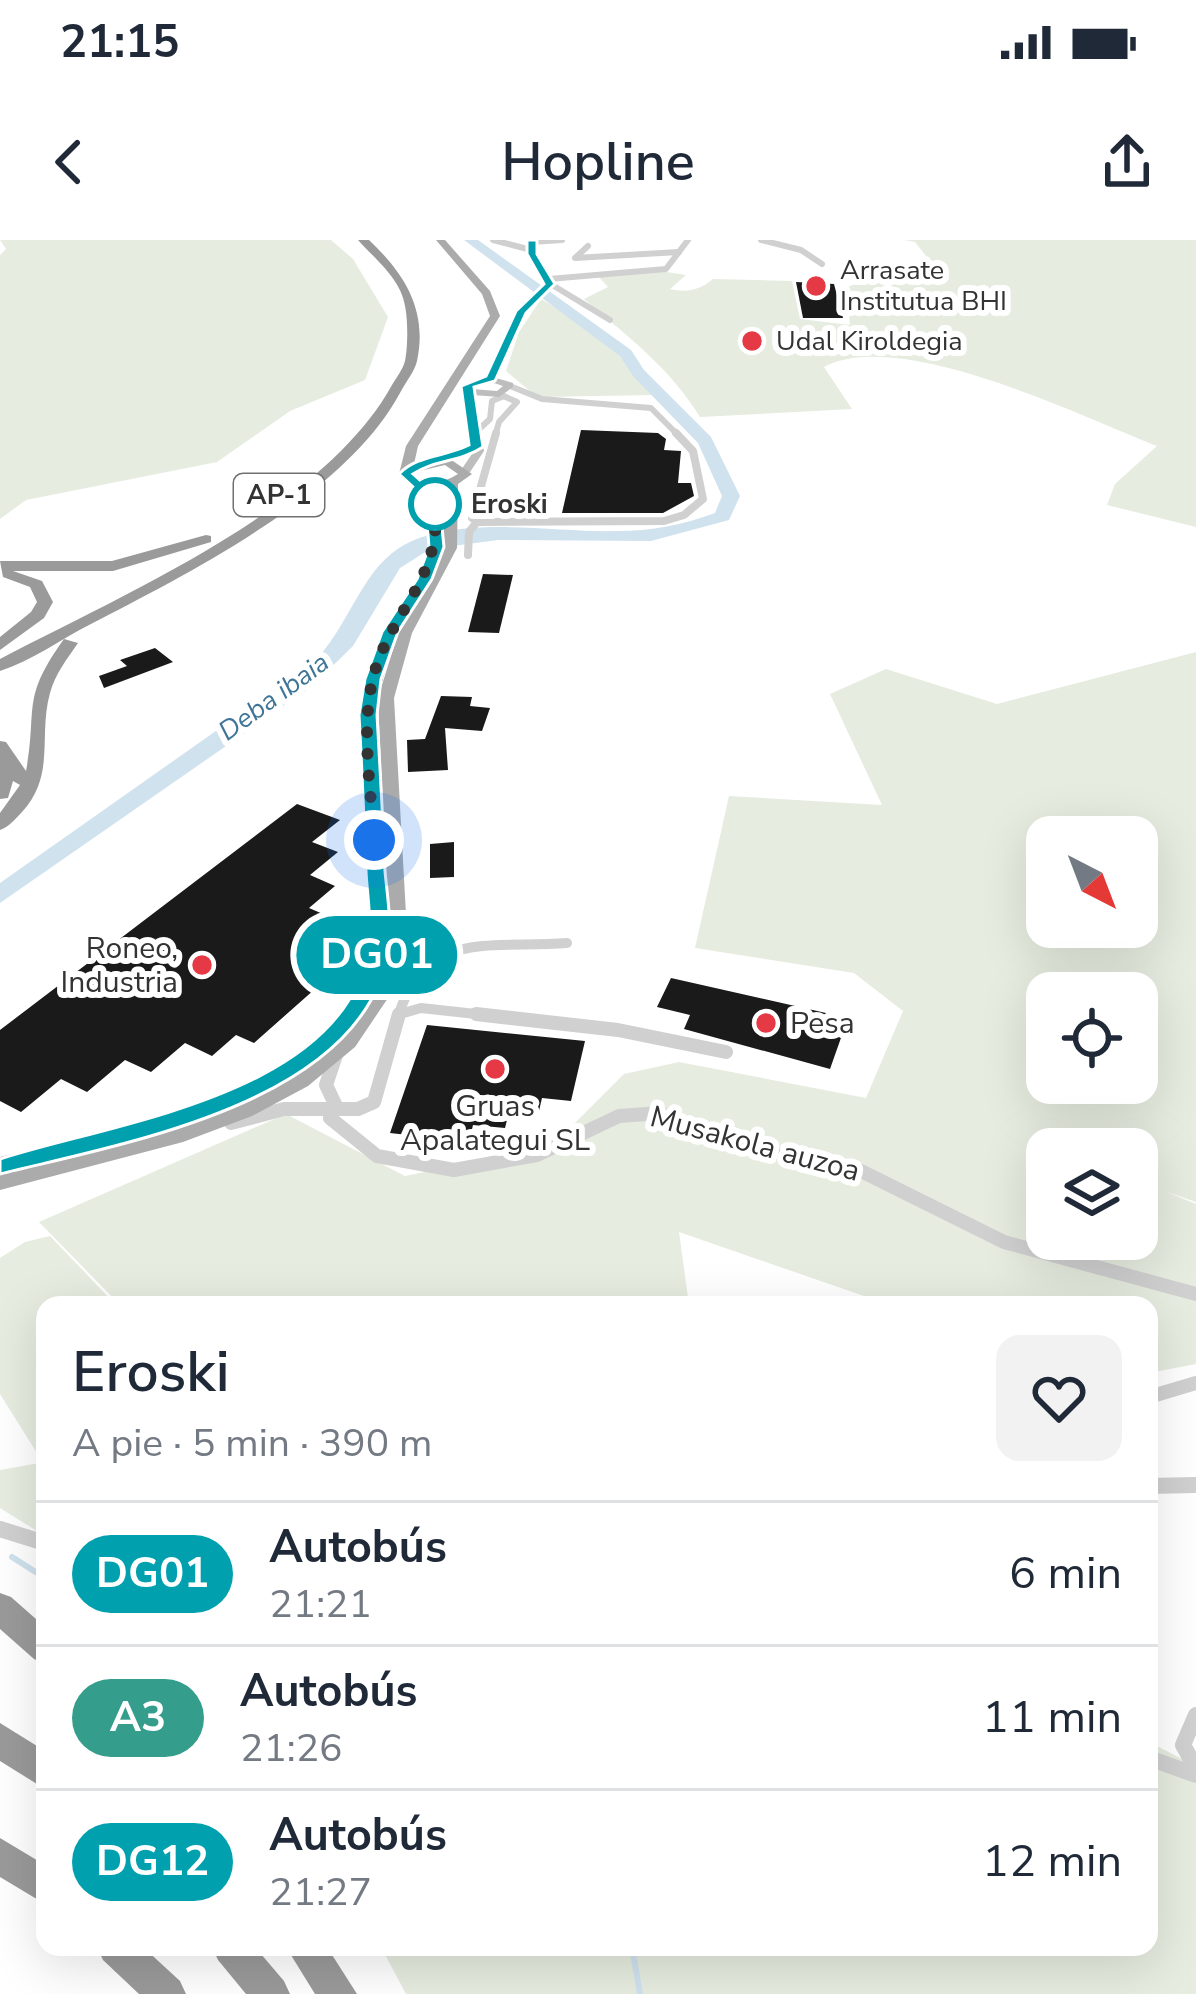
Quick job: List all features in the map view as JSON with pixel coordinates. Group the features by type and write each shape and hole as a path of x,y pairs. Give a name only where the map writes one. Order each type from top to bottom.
{"highway":[{"name":"AP-1","path":"0,649 214,536 323,462 364,421 395,371 400,309 384,276 350,240"},
{"name":"AP-1","path":"0,666 247,529 336,466 396,395 414,351 415,327 404,289 363,240"},
{"path":"24,683 48,657 268,524 336,466"},
{"path":"0,570 112,566 160,557 214,536"},
{"path":"0,570 36,584 45,602 38,615 0,649"},
{"path":"0,824 17,808 26,788 9,741"},
{"path":"0,766 5,786 0,794"},
{"path":"0,1608 36,1640"},
{"path":"0,1740 36,1766"},
{"path":"0,1856 36,1880"},
{"path":"126,1956 167,1994"},
{"path":"239,1956 271,1994"},
{"path":"311,1956 338,1994"}],"main road":[{"path":"440,240 487,293 495,316 412,446 406,477 422,485 452,484"},
{"path":"420,437 421,450 466,470 452,484 444,531"},
{"path":"410,468 442,461"},
{"path":"422,485 454,555"},
{"path":"0,1181 182,1133 283,1091 336,1054 368,1019 395,962 386,698 405,633 454,555"},
{"path":"0,1165 140,1130 235,1098 304,1061 351,1014 375,968 379,944 368,715 373,679 390,632 454,555"}],"street":[{"path":"498,241 562,240"},
{"path":"491,379 532,298 548,284 666,269 688,240"},
{"path":"761,240 791,243 823,264"},
{"path":"626,255 636,241"},
{"path":"531,244 548,284 610,320"},
{"path":"588,246 575,258 679,252"},
{"path":"475,440 469,384 491,379"},
{"path":"471,392 502,392 651,408 693,451 703,499 684,515 664,520 477,522 472,518 499,422 517,400 502,392 491,379"},
{"path":"473,407 502,392"},
{"path":"466,470 475,440 490,418 492,401 502,392"},
{"path":"508,411 520,405 524,394"},
{"path":"442,461 475,440"},
{"path":"454,555 477,522"},
{"path":"182,1133 284,1109 358,1109 374,1102 400,1014 427,959 441,952 567,943"},
{"path":"400,1014 421,1008 575,1024 726,1052"},
{"path":"336,1054 326,1085 336,1106"},
{"name":"Musakola auzoa","path":"336,1106 330,1118 336,1128 377,1156 454,1170 537,1155 619,1116 663,1114 717,1139 861,1171 956,1222 1016,1246 1196,1294"},
{"path":"1158,1394 1196,1383"},
{"path":"1158,1486 1196,1485"},
{"path":"0,1528 36,1540"},
{"path":"1196,1715 1183,1745 1196,1771"},
{"path":"1158,1760 1196,1771"}],"shaded area":[{"path":"0,240 331,240 353,259 388,317 365,380 290,411 217,462 26,500 0,519 0,255 6,249"},
{"path":"904,240 1196,240 1196,527 1107,505 1115,484 1157,446 1038,397 942,367 897,358 857,358 824,367 852,409 700,417 660,366 584,299 608,287 597,275 660,271 686,275 670,289 682,291 713,279 792,281 800,319 850,325 847,287 859,283 860,264 924,263 926,256 915,242"},
{"path":"541,299 607,338 655,395 537,397 506,371 519,332"},
{"path":"1196,652 1196,1202 1164,1191 1196,1204 1196,1364 1158,1371 1158,1296 864,1296 679,1232 688,1296 111,1296 39,1222 286,1114 405,1176 552,1146 624,1074 679,1062 866,1098 903,1011 854,973 695,948 729,796 882,805 830,694 886,669 997,704"},
{"path":"50,1236 107,1296 36,1296 36,1451 0,1394 0,1258 25,1242"},
{"path":"36,1464 36,1530 0,1508 0,1470"},
{"path":"1158,1747 1196,1766 1196,1994 406,1994 386,1956 1158,1956"}],"building":[{"path":"796,282 834,284 843,318 803,318"},
{"name":"Eroski","path":"581,430 658,433 666,439 664,450 681,451 678,483 691,483 694,496 663,513 562,513"},
{"path":"483,574 513,575 499,633 468,632"},
{"path":"155,648 173,662 104,688 99,676 127,666 120,660"},
{"path":"441,696 472,697 470,706 490,708 482,731 445,728 448,770 408,772 407,740 425,739"},
{"name":"Roneo, Industria","path":"297,804 340,820 312,842 338,852 310,875 335,886 309,908 330,917 298,943 328,956 308,974 324,981 254,1043 236,1035 212,1056 185,1043 151,1072 125,1060 87,1092 61,1079 21,1112 0,1101 0,1030"},
{"path":"454,842 454,877 430,878 430,844"},
{"name":"Pesa","path":"671,978 848,1018 830,1069 684,1029 690,1015 657,1007"},
{"name":"Gruas Apalategui SL","path":"427,1025 585,1041 571,1101 542,1098 538,1115 509,1112 505,1128 473,1125 469,1142 390,1133"}],"waterway":[{"name":"Deba ibaia","path":"0,895 319,669 345,641 382,577 407,552 424,544 498,534 651,535 688,529 723,516 731,496 705,441 638,373 626,353 470,240"},
{"path":"12,1557 36,1572"},
{"path":"634,1956 640,1994"}],"bus line":[{"name":"DG01","path":"0,1165 140,1130 271,1081 331,1038 365,992 375,968 380,908 368,715 373,679 390,632 424,579 436,547 432,497 405,474 417,464 447,461 476,447 467,386 491,379 521,311 549,284 532,254 532,240"}],"place":[{"name":"Arrasate Institutua BHI","path":"816,286"},
{"name":"Udal Kiroldegia","path":"752,341"},
{"name":"Eroski","path":"435,504"},
{"name":"Roneo, Industria","path":"202,965"},
{"name":"Pesa","path":"766,1023"},
{"name":"Gruas Apalategui SL","path":"495,1069"}],"route":[{"path":"374,840 368,715 373,679 390,632 432,563 435,504"}]}
